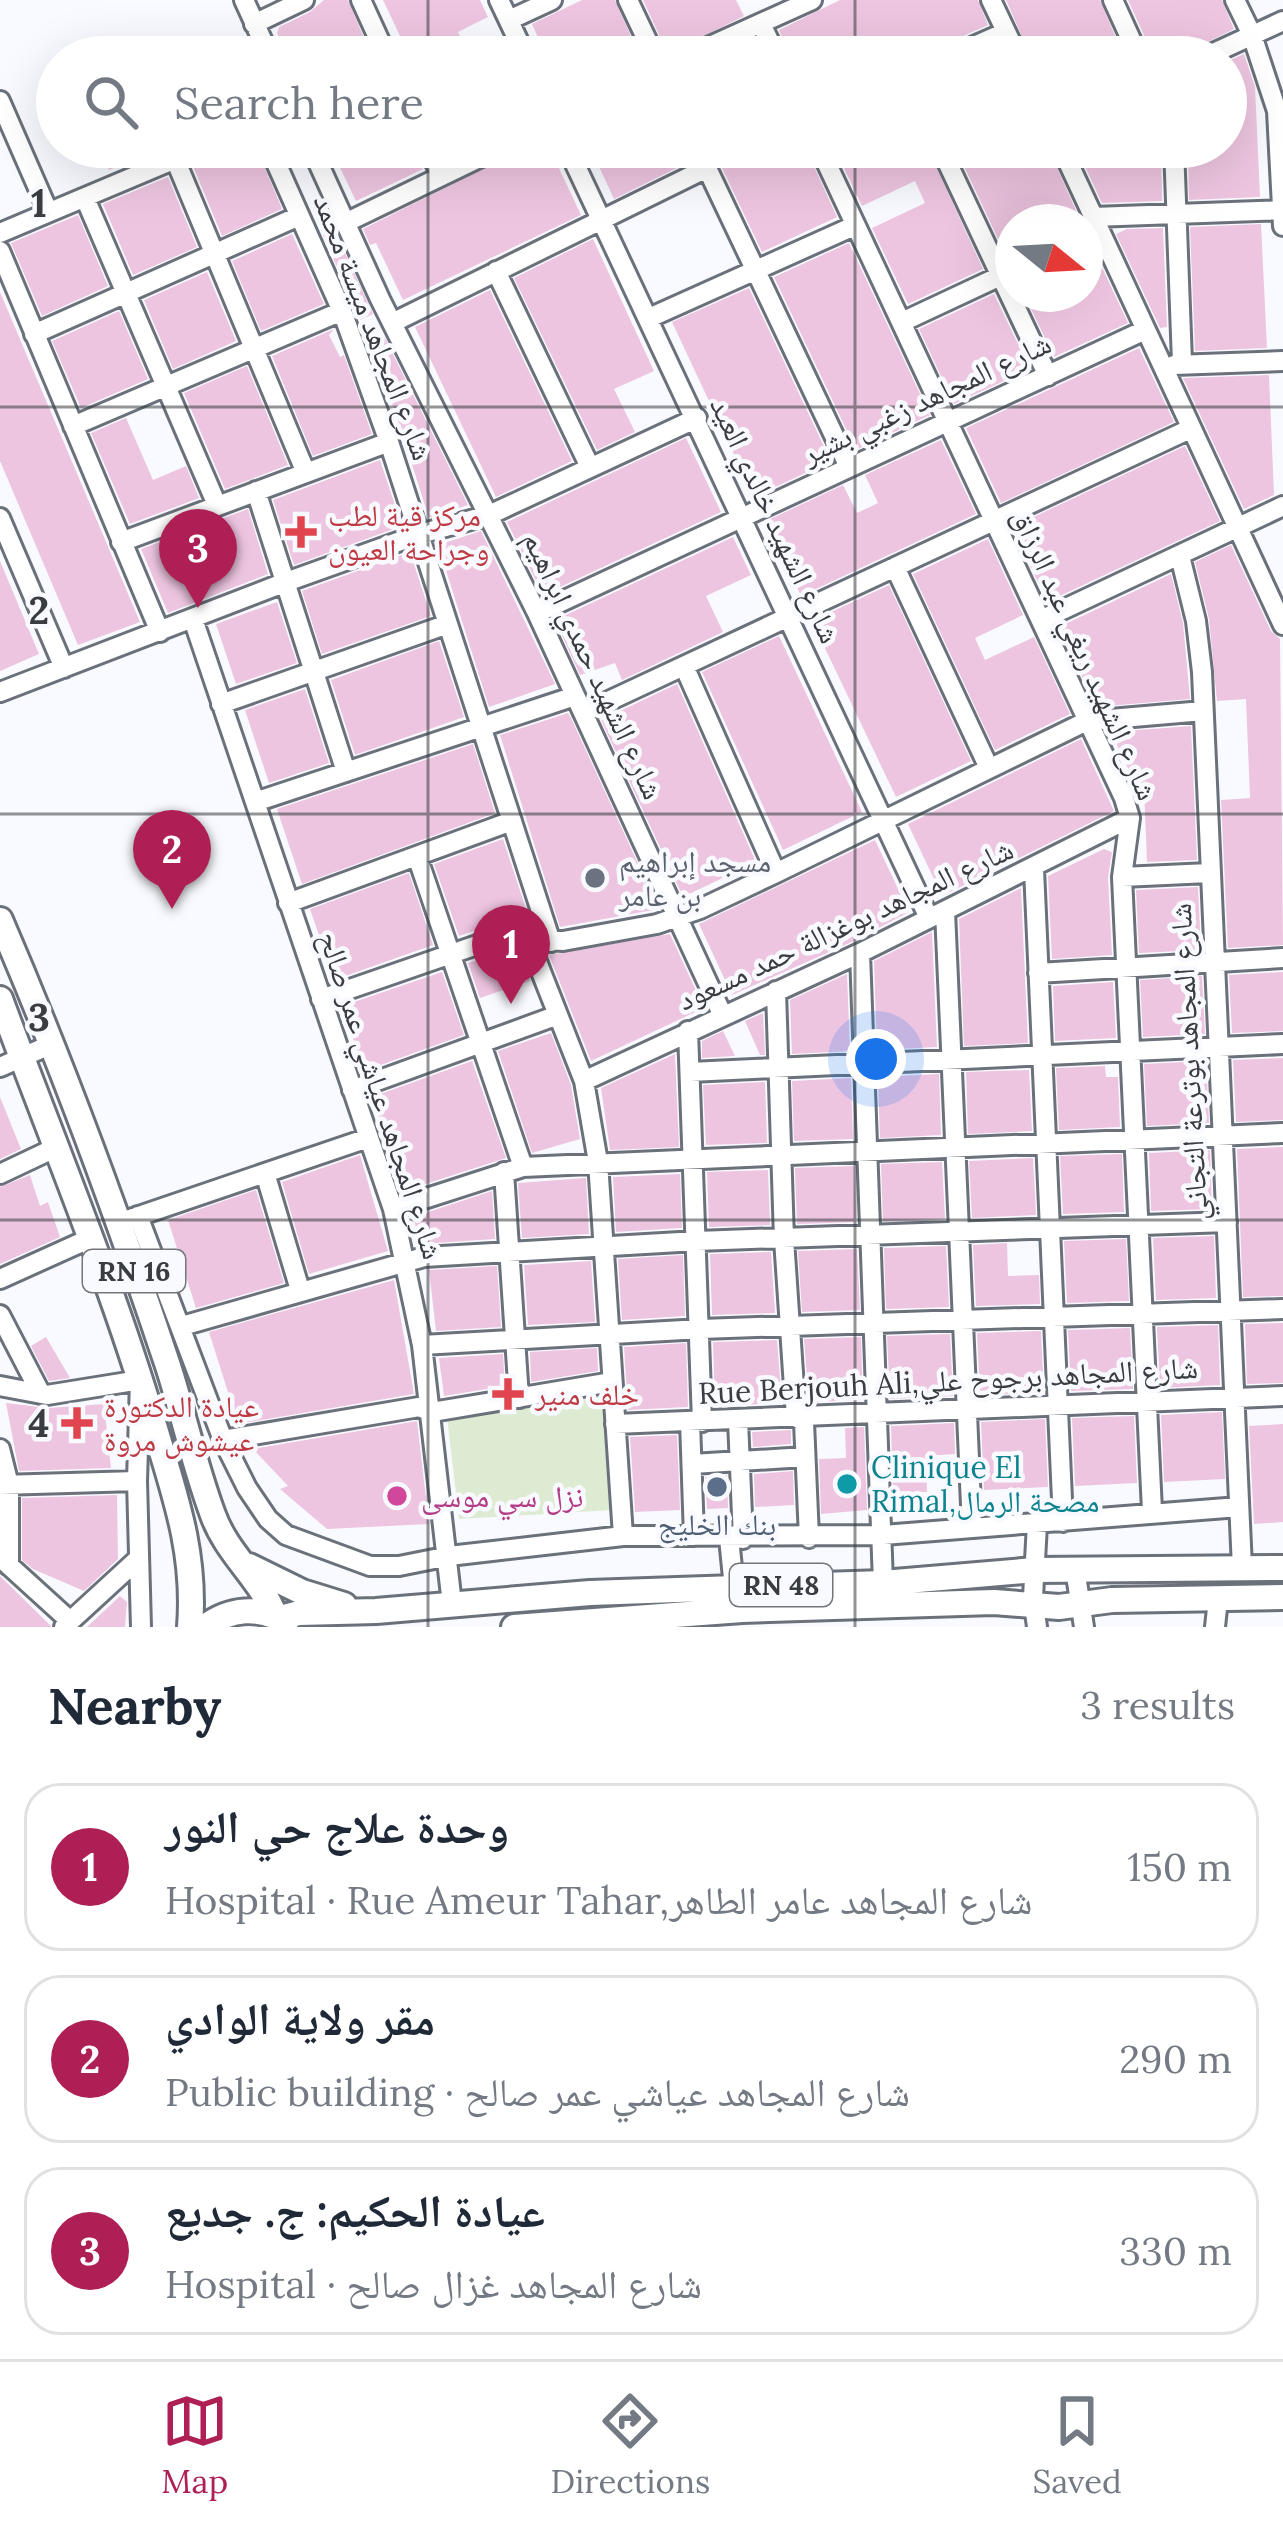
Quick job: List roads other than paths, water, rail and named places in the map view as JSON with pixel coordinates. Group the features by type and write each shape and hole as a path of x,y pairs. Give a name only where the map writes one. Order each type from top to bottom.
{"main road":[{"name":"RN 16","path":"0,920 127,1220 222,1538 282,1620"},
{"name":"RN 16","path":"0,999 11,1061 57,1147 140,1380 188,1541 190,1627"},
{"path":"234,1556 302,1592 376,1611"},
{"name":"RN 48","path":"514,1627 685,1620 740,1608 826,1617 1036,1570 1283,1568"},
{"name":"RN 48","path":"282,1620 299,1613 452,1604 740,1608 994,1602 1035,1616 1083,1616 1218,1599 1283,1597"},
{"path":"205,1627 235,1612 255,1611 282,1620"}],"street":[{"path":"244,0 259,36"},
{"path":"254,24 304,0"},
{"path":"361,0 377,36"},
{"path":"499,0 516,36"},
{"path":"509,20 552,0"},
{"path":"628,0 646,36"},
{"path":"734,36 812,0"},
{"path":"991,0 1008,36"},
{"path":"1113,0 1129,36"},
{"path":"1235,0 1280,111 1283,226"},
{"path":"1247,37 1283,21"},
{"path":"761,24 767,36"},
{"path":"997,36 1006,32"},
{"path":"0,100 48,211"},
{"path":"0,233 154,168"},
{"path":"179,168 307,473"},
{"name":"شارع المجاهد ميسة محمد","path":"278,168 342,311 389,442 551,942"},
{"name":"شارع الشهيد حمدي ابراهيم","path":"320,168 537,613 723,1016"},
{"path":"437,168 441,176"},
{"path":"345,223 458,168"},
{"name":"شارع الشهيد خالدي العيد","path":"578,168 883,819 937,914"},
{"path":"392,322 707,168 849,467"},
{"name":"شارع الشهيد ريغي عبد الرزاق","path":"828,168 1042,619 1130,818 1122,877 1151,1511"},
{"path":"951,168 995,250"},
{"path":"1069,168 1083,204"},
{"path":"1175,168 1173,366 1190,429 1283,625"},
{"path":"85,197 217,505"},
{"path":"1103,227 1283,210"},
{"path":"34,334 299,216"},
{"path":"650,318 854,226"},
{"path":"1103,250 1144,330 1173,366"},
{"path":"0,251 160,632"},
{"path":"496,271 590,467"},
{"path":"902,322 995,279"},
{"path":"73,426 342,311"},
{"path":"1023,312 1048,376"},
{"name":"شارع المجاهد زغبي بشير","path":"537,613 1144,330"},
{"path":"1173,366 1283,361"},
{"path":"0,692 286,582 489,514 697,418"},
{"path":"256,802 479,727 579,704 684,666 1190,429"},
{"path":"121,542 389,442"},
{"path":"256,491 346,772"},
{"path":"1042,619 1283,506"},
{"path":"0,518 64,668"},
{"name":"شارع المجاهد بوترعة التجاني","path":"1180,556 1196,621 1203,711 1242,1568"},
{"path":"896,567 989,768"},
{"name":"شارع المجاهد عياشي عمر صالح","path":"193,619 393,1209 422,1345 452,1604"},
{"path":"221,704 448,624"},
{"path":"684,666 776,873"},
{"path":"321,999 503,936 551,942 657,924 776,873 1087,721 1203,711"},
{"name":"شارع المجاهد بوغزالة حمد مسعود","path":"584,1081 860,953 1130,818"},
{"path":"288,903 512,821"},
{"path":"418,856 482,1044 514,1169 509,1252 519,1398"},
{"path":"1034,869 1063,1522"},
{"path":"1122,877 1209,873"},
{"path":"937,914 957,1145 972,1528"},
{"path":"527,936 584,1081 598,1162 623,1536"},
{"path":"860,953 883,1535 890,1605"},
{"path":"1038,973 1283,958"},
{"path":"776,991 789,1326 796,1417 803,1421 809,1538"},
{"path":"4,1026 39,1010"},
{"path":"352,1090 558,1015"},
{"path":"688,1031 700,1329 692,1463 694,1536"},
{"path":"11,1061 52,1044"},
{"path":"690,1072 1283,1044"},
{"path":"393,1209 514,1169 1283,1133"},
{"path":"368,1138 127,1220 182,1326 223,1440 268,1520 300,1543 370,1566 399,1566 623,1536 883,1535 1238,1507"},
{"path":"0,1174 57,1147"},
{"path":"265,1173 301,1290"},
{"path":"182,1326 405,1260 697,1241 1226,1222"},
{"path":"0,1279 91,1238"},
{"path":"422,1345 700,1329 1283,1309"},
{"path":"0,1315 41,1394"},
{"path":"0,1385 41,1394 140,1380 136,1481 141,1627"},
{"path":"223,1440 419,1407 432,1412 612,1382"},
{"name":"Rue Berjouh Ali,شارع المجاهد برجوح علي","path":"615,1424 1283,1396"},
{"path":"737,1420 740,1608"},
{"path":"0,1450 4,1562 67,1624 138,1559"},
{"path":"692,1463 805,1456"},
{"path":"4,1485 136,1481"},
{"path":"1035,1616 1037,1524"},
{"path":"1075,1569 1083,1616"},
{"path":"1215,1627 1218,1599"}],"place":[{"name":"مركز قية لطب وجراحة العيون","path":"301,532"},
{"name":"عيادة الحكيم: ج. جديع","path":"198,608"},
{"name":"مسجد إبراهيم بن عامر","path":"595,878"},
{"name":"مقر ولاية الوادي","path":"172,909"},
{"name":"وحدة علاج حي النور","path":"511,1004"},
{"name":"خلف منير","path":"508,1394"},
{"name":"عيادة الدكتورة عيشوش مروة","path":"77,1423"},
{"name":"Clinique El Rimal,مصحة الرمال","path":"847,1484"},
{"name":"بنك الخليج","path":"717,1487"},
{"name":"نزل سي موسى","path":"397,1496"}]}
